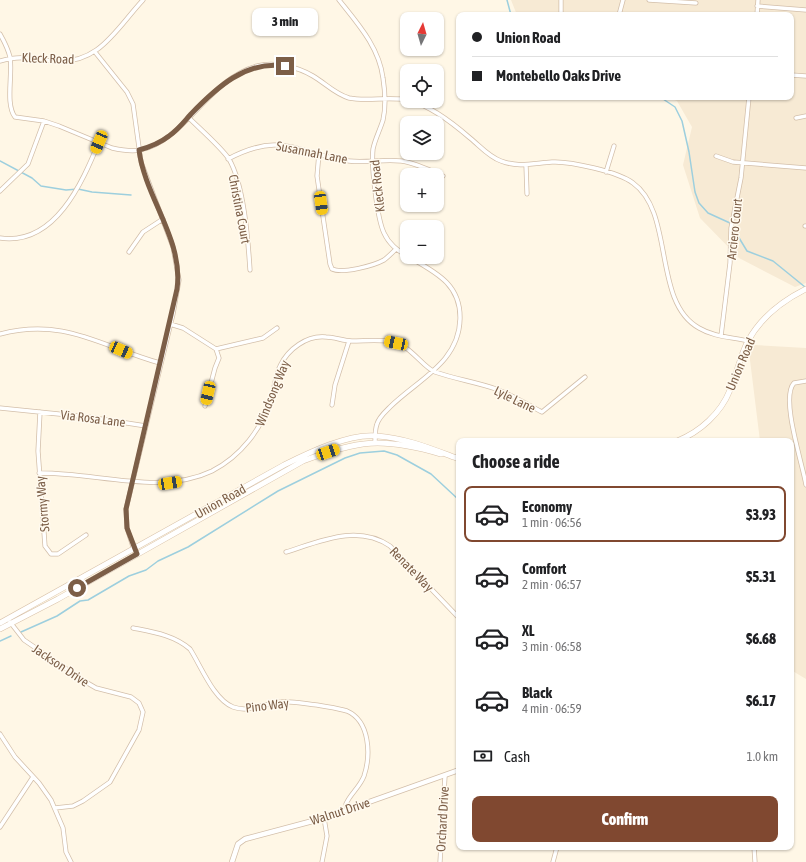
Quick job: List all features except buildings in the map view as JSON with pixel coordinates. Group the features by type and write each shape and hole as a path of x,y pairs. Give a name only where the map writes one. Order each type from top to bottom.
{"main road":[{"name":"Union Road","path":"682,438 709,422 723,404 730,390 748,341 767,316 780,305 806,289"},
{"name":"Union Road","path":"0,630 10,622 134,548 296,459 343,441 375,436 433,448 453,457"},
{"name":"Union Road","path":"0,623 10,622 137,554 303,461 345,446 375,442 415,447 456,458"}],"street":[{"name":"Kleck Road","path":"0,61 24,56 70,61 83,59 95,52 143,0"},
{"name":"Kleck Road","path":"339,0 373,46 381,64 384,98 383,119 373,148 373,161 378,208 384,232 395,250"},
{"path":"561,0 561,12"},
{"path":"620,12 623,0"},
{"path":"649,0 696,3"},
{"path":"757,12 758,0"},
{"path":"757,6 806,10"},
{"path":"0,34 6,45 10,58 12,113 15,117 20,119 44,121 112,148 139,150 161,142 171,135 222,85 241,73 257,66 275,64 295,68 312,75 336,92 349,97 362,99 384,98 400,99"},
{"path":"95,52 127,92 133,104 143,172 173,247 179,280 133,481 126,518 127,528 137,554"},
{"path":"794,75 806,76"},
{"name":"Arciero Court","path":"721,336 730,263 731,228 743,163 749,100"},
{"path":"427,108 457,128 488,154 501,161 526,165 566,162 618,175 634,183 647,198 654,214 674,298 684,315 697,327 711,334 748,341"},
{"path":"796,118 806,116"},
{"name":"Christina Court","path":"188,118 228,159 238,188 245,220 250,270"},
{"path":"0,191 28,164 44,121"},
{"path":"0,238 22,238 32,234 40,230 62,210 80,185 99,142"},
{"name":"Susannah Lane","path":"228,159 247,149 270,144 282,144 349,160 400,161 424,168"},
{"path":"606,172 614,146"},
{"path":"319,154 317,176 332,269 338,272 372,265 384,260 395,250 400,253"},
{"path":"716,156 733,162 806,168"},
{"path":"526,165 527,194"},
{"path":"129,252 142,232 163,219"},
{"path":"375,442 377,422 381,416 406,392 433,372 452,350 455,342 459,326 458,303 452,288 447,281 420,264"},
{"path":"170,324 183,328 216,349 219,358 214,368 205,406"},
{"path":"216,349 263,338 277,328"},
{"path":"0,334 39,329 74,333 107,344 136,357 160,363"},
{"name":"Windsong Way","path":"39,473 76,474 157,483 183,480 212,470 227,462 244,446 262,421 272,397 280,366 290,352 300,344 313,338 328,337 349,341 384,341 396,343 416,355 433,372"},
{"path":"332,405 335,385 349,341"},
{"name":"Lyle Lane","path":"433,372 498,390 542,412 585,377"},
{"path":"806,381 794,382 790,387 792,430 806,485"},
{"name":"Via Rosa Lane","path":"0,408 130,422 146,426"},
{"name":"Stormy Way","path":"40,412 39,473 45,546 47,551 51,554 58,554 86,535"},
{"name":"Renate Way","path":"286,552 338,536 358,535 382,541 390,546 456,615"},
{"name":"Jackson Drive","path":"10,622 24,640 84,681 96,688 131,697 139,703 143,712 139,730 110,782 83,801 73,806 55,808"},
{"name":"Pino Way","path":"133,628 169,636 184,644 190,649 221,698 232,707 245,710 276,702 296,702 339,709 356,717 365,732 368,756 364,776 359,787 346,804 348,810"},
{"path":"0,734 15,757 39,783 55,808 63,828 66,852 71,862"},
{"name":"Walnut Drive","path":"232,862 238,844 245,839 324,818 456,771"},
{"name":"Orchard Drive","path":"440,862 445,776"},
{"path":"0,827 33,777"},
{"path":"322,862 327,836 327,824 324,818"},
{"path":"554,862 556,850"},
{"path":"754,850 755,862"}],"shaded area":[{"path":"511,0 806,0 806,283 795,287 739,258 700,218 683,165 692,127 677,101 674,100 794,100 794,12 516,12"},
{"path":"755,345 806,348 806,679 794,672 794,438 760,438 749,352"}],"waterway":[{"path":"507,0 510,12"},
{"path":"664,100 675,107 682,121 689,152 695,192 699,203 708,213 730,223 747,251 773,261 805,287"},
{"path":"0,161 32,178 41,186 66,190 78,189 92,192 131,195"},
{"path":"21,632 57,616 80,601 88,600 129,576 146,570 158,561 188,547 278,491 345,458 360,453 384,451 397,455 431,474 456,497"},
{"path":"0,641 11,636"}],"route":[{"path":"77,588 137,554 127,528 126,509 179,280 173,247 143,172 139,150 161,142 171,135 205,100 222,85 241,73 257,66 275,64 285,66"}]}
